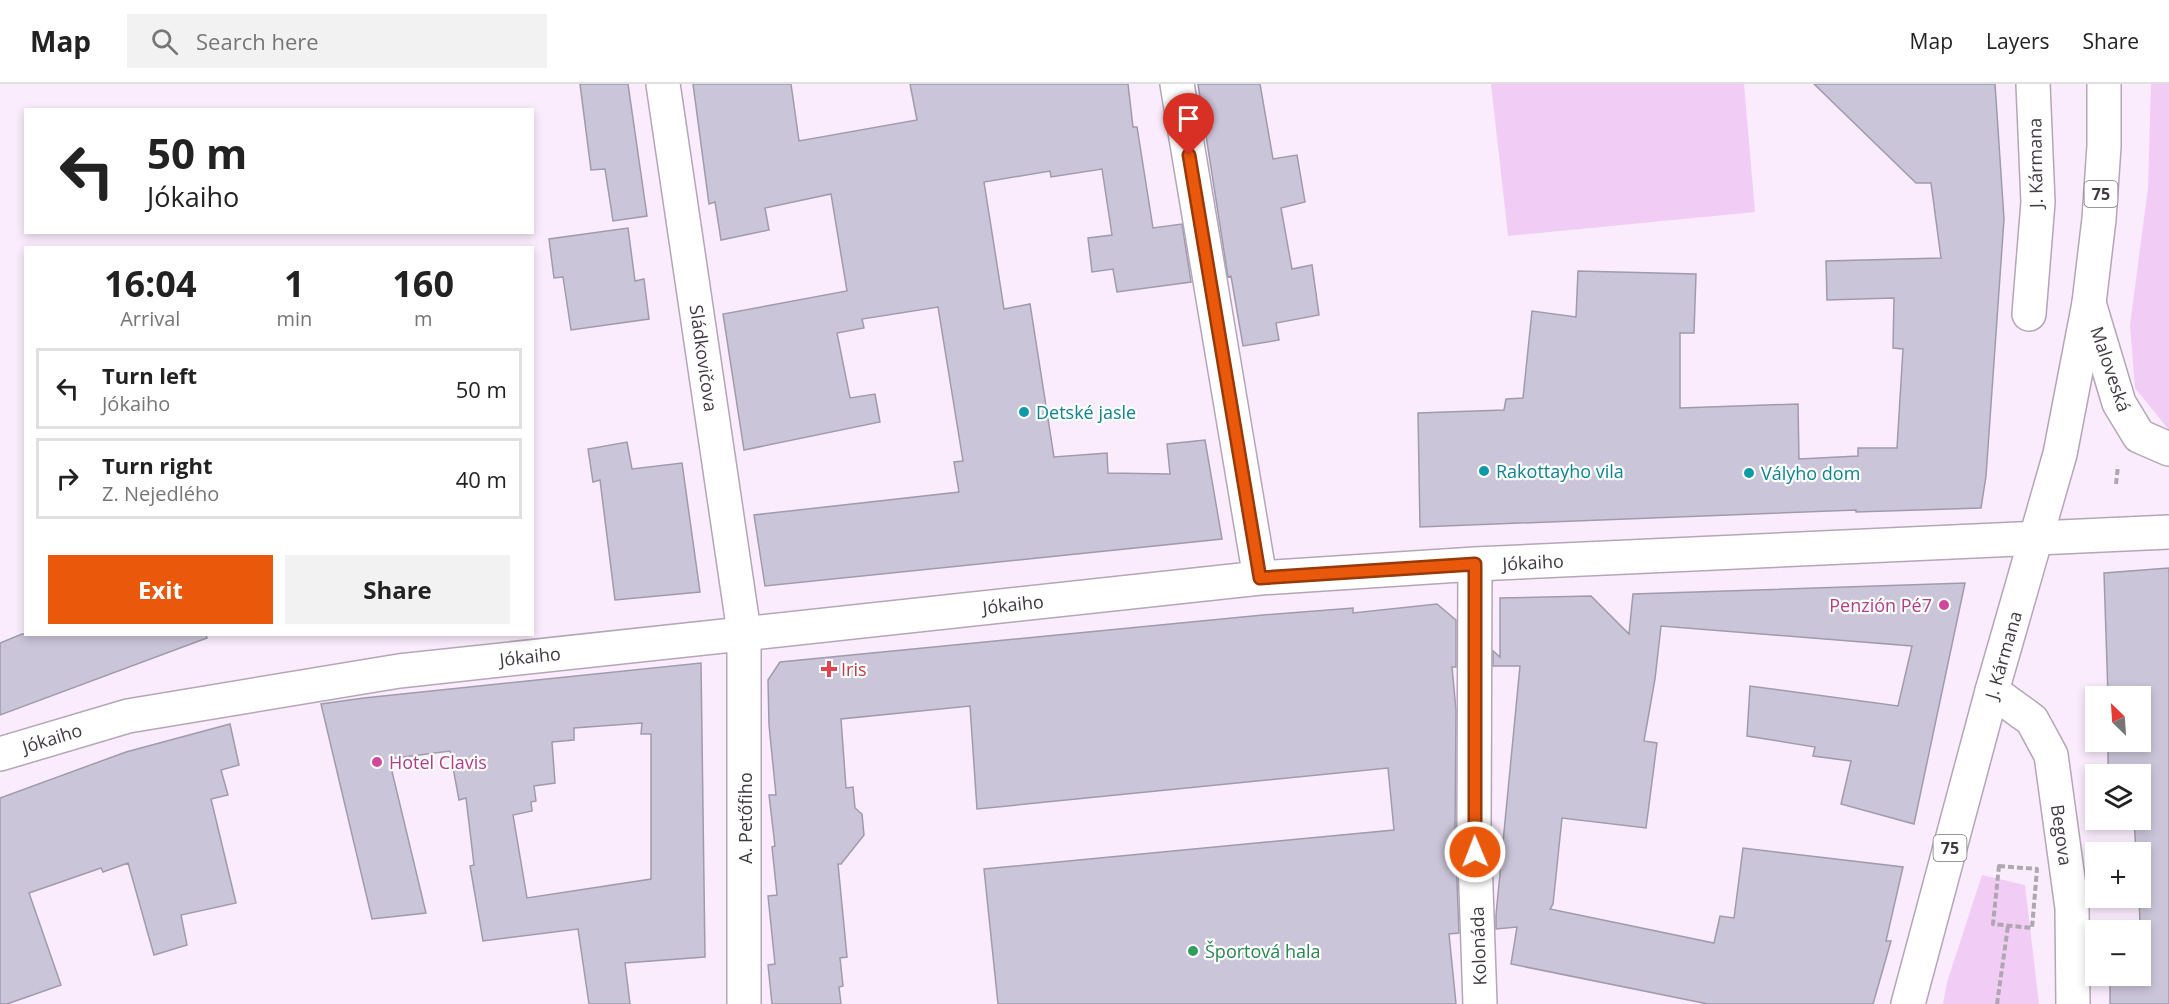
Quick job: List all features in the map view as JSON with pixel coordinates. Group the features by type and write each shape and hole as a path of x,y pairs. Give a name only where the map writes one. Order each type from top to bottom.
{"street":[{"name":"Sládkovičova","path":"663,84 744,632"},
{"path":"1177,84 1260,578"},
{"name":"J. Kármana","path":"2029,314 2038,202 2033,84"},
{"name":"75","path":"2089,303 2102,188 2104,84"},
{"name":"J. Kármana","path":"1908,1004 1992,691 2060,454 2089,303"},
{"name":"Maloveská","path":"2089,303 2119,403 2139,436 2169,448"},
{"path":"2036,539 2169,532"},
{"name":"Jókaiho","path":"0,754 128,716 399,670 744,632 1260,578 1475,564 2036,539"},
{"name":"Kolonáda","path":"1475,564 1474,830 1480,1004"},
{"name":"A. Petőfiho","path":"744,632 744,1004"},
{"name":"Begova","path":"1992,691 2032,720 2051,755 2072,908 2073,1004"}],"path":[{"path":"2116,484 2119,457"},
{"path":"1999,866 2037,870 2032,928 2007,926 1993,924 1999,866"},
{"path":"1997,1004 2007,926"}],"shaded area":[{"path":"1491,84 1744,84 1755,212 1508,236"},
{"path":"2151,84 2169,84 2169,430 2135,388 2130,325 2148,188"},
{"path":"1982,875 2025,885 2039,1004 1943,1004 1947,982"}],"building":[{"path":"580,84 628,84 647,216 613,221 605,169 591,170"},
{"path":"693,84 791,84 799,141 917,120 910,84 1128,84 1133,127 1137,127 1153,228 1182,224 1191,282 1117,292 1113,269 1092,272 1088,238 1112,235 1102,169 1051,177 1050,171 984,182 1004,309 1030,304 1054,457 1107,453 1108,473 1170,474 1167,444 1205,440 1222,539 765,586 754,515 959,492 954,462 963,461 938,307 862,319 864,328 837,333 850,398 875,394 880,422 744,450 723,314 847,291 831,194 765,208 769,230 721,240 715,202 709,204"},
{"path":"1198,84 1260,84 1273,159 1297,155 1305,202 1281,208 1292,269 1312,265 1319,315 1276,323 1279,340 1243,346 1231,276 1228,277"},
{"path":"1814,84 1995,84 2004,219 1986,476 1981,508 1856,512 1856,510 1420,527 1418,413 1504,410 1506,399 1523,398 1532,311 1576,317 1578,271 1696,274 1694,333 1680,333 1680,408 1798,404 1799,459 1858,456 1858,448 1897,448 1903,349 1893,348 1894,298 1827,300 1826,261 1941,258 1931,183 1916,183"},
{"path":"628,228 635,281 644,279 649,319 571,330 563,277 554,278 549,239"},
{"path":"627,442 632,469 682,463 700,592 615,600 600,480 593,482 588,449"},
{"path":"2169,568 2169,1004 2110,1004 2110,986 2151,986 2151,920 2140,920 2139,908 2151,908 2151,842 2135,842 2135,830 2151,830 2151,764 2108,764 2108,752 2151,752 2151,686 2108,686 2104,573"},
{"path":"1965,583 1914,824 1841,804 1851,761 1813,756 1815,747 1747,736 1750,686 1898,706 1912,646 1661,626 1655,679 1644,741 1657,743 1646,828 1562,818 1553,904 1550,909 1714,943 1720,916 1734,918 1743,848 1903,867 1886,941 1891,941 1873,1004 1708,1004 1511,964 1517,927 1496,929 1496,915 1520,666 1493,666 1493,651 1500,657 1500,598 1591,596 1629,634 1633,594"},
{"path":"1437,604 1456,620 1456,667 1452,667 1456,710 1455,831 1459,933 1449,934 1456,1004 998,1004 984,869 1394,830 1388,768 977,809 970,706 841,719 846,788 853,787 855,808 862,814 864,835 841,864 838,864 847,957 840,958 843,986 839,987 841,1004 772,1004 768,965 775,964 768,896 777,895 772,847 775,846 769,795 776,795 769,725 768,680 780,662 1263,615 1353,608 1353,613"},
{"path":"22,634 24,636 206,636 207,638 0,715 0,643"},
{"path":"701,663 705,957 625,963 630,1004 589,1004 578,929 483,941 470,866 474,865 466,798 459,800 450,751 389,759 426,913 372,919 321,704","holes":["642,723 641,734 651,734 651,879 527,898 513,815 532,811 531,802 536,801 534,786 555,783 552,742 574,740 574,728"]},
{"path":"230,724 239,765 221,770 228,795 211,799 236,903 181,915 187,945 154,955 128,863 103,872 101,868 29,893 61,985 7,1004 0,1004 0,798 126,752"}],"place":[{"name":"Detské jasle","path":"1024,412"},
{"name":"Rakottayho vila","path":"1484,471"},
{"name":"Vályho dom","path":"1749,473"},
{"name":"Penzión Pé7","path":"1944,605"},
{"name":"Iris","path":"829,669"},
{"name":"Hotel Clavis","path":"377,762"},
{"name":"Športová hala","path":"1193,951"}],"route":[{"path":"1189,155 1260,578 1475,564 1475,852"}]}
